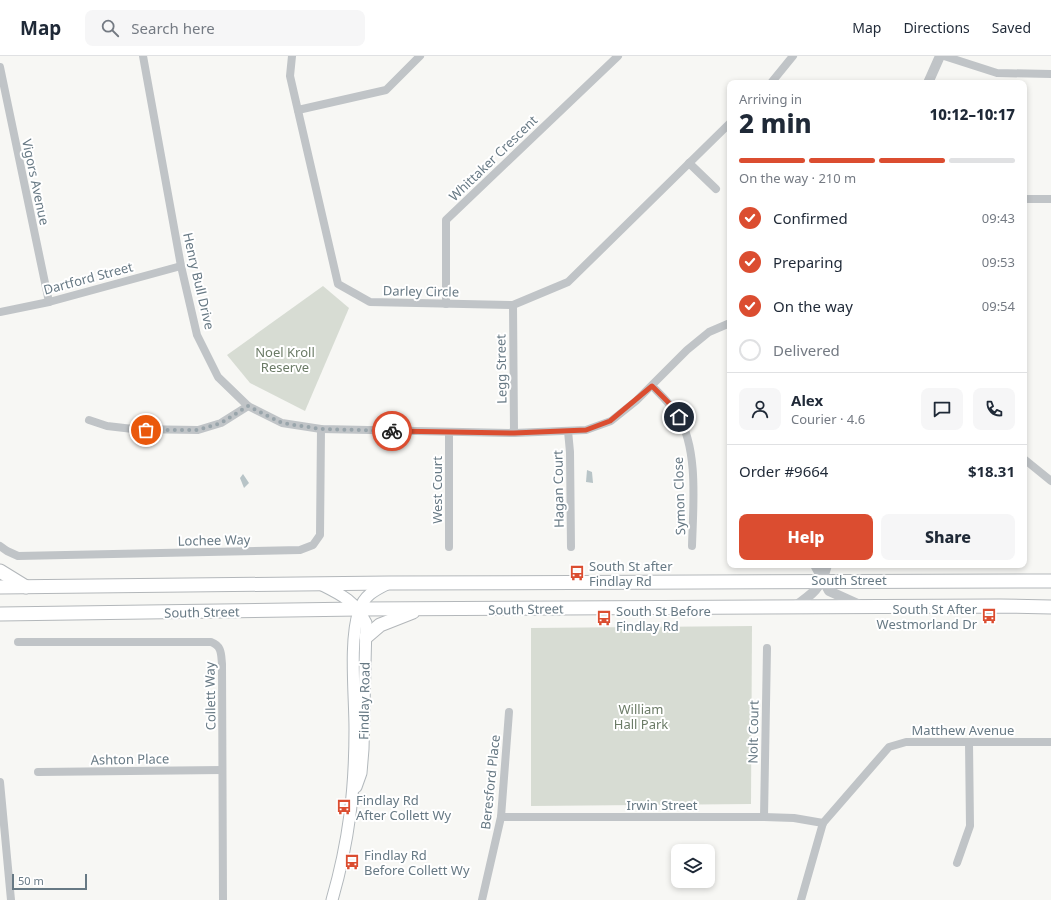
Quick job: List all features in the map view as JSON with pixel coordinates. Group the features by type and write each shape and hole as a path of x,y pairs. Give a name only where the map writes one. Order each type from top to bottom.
{"highway":[{"path":"0,571 27,587"},
{"name":"South Street","path":"0,587 389,582 766,582 823,580 1051,581"},
{"name":"South Street","path":"0,614 359,609 866,608 992,606 1051,608"},
{"path":"366,637 380,625 421,610"}],"main road":[{"name":"Findlay Road","path":"332,900 348,833 354,793 354,626 359,609 364,599 372,592 389,582"},
{"name":"Findlay Road","path":"319,584 342,595 359,609 366,623 363,749 361,773 354,793"}],"street":[{"name":"Henry Bull Drive","path":"143,56 181,266 197,335 218,377 248,406 282,423 321,429 449,432 514,433 586,430 610,421 652,386 698,341 710,332 727,325"},
{"name":"Darley Circle","path":"292,56 290,76 338,284 370,302 513,305 568,282 727,126"},
{"path":"298,110 386,90 420,56"},
{"name":"Whittaker Crescent","path":"446,304 446,220 618,56"},
{"path":"773,80 793,56"},
{"path":"929,80 940,56"},
{"path":"944,56 997,73 1051,74"},
{"name":"Vigors Avenue","path":"0,67 49,302"},
{"path":"689,163 716,189"},
{"path":"1027,199 1051,199"},
{"name":"Dartford Street","path":"0,312 49,302 181,266"},
{"name":"Legg Street","path":"513,305 514,433"},
{"name":"Symon Close","path":"652,386 668,402 679,417 688,441 692,469 692,546"},
{"path":"89,420 107,426 133,429 198,430 221,423 248,406"},
{"name":"Lochee Way","path":"0,546 6,552 18,556 300,550 313,545 320,535 321,429"},
{"name":"Hagan Court","path":"568,431 570,452 571,547"},
{"name":"West Court","path":"449,432 449,548"},
{"path":"1027,461 1051,481"},
{"path":"817,568 829,591 866,608"},
{"path":"794,607 812,594 823,580 826,568"},
{"name":"Collett Way","path":"18,642 215,644 220,649 222,657 223,900"},
{"name":"Nolt Court","path":"764,817 767,648"},
{"name":"Beresford Place","path":"482,900 501,817 509,712"},
{"name":"Matthew Avenue","path":"801,900 823,823 889,747 906,742 1051,742"},
{"path":"957,863 970,826 969,743"},
{"name":"Ashton Place","path":"38,772 222,770"},
{"path":"0,782 11,900"},
{"name":"Irwin Street","path":"501,817 764,817 794,818 823,823"}],"green space":[{"name":"Noel Kroll Reserve","path":"323,286 349,308 305,411 250,383 227,355"},
{"name":"William Hall Park","path":"752,626 751,804 531,806 531,628"}],"shaded area":[{"path":"587,470 592,472 593,483 586,482"},
{"path":"243,474 249,483 244,488 240,478"}],"way so far":[{"path":"146,430 198,430 221,423 248,406 282,423 321,429 392,431"}],"place":[{"name":"South St after Findlay Rd","path":"577,573"},
{"name":"South St After Westmorland Dr","path":"989,616"},
{"name":"South St Before Findlay Rd","path":"604,618"},
{"name":"Findlay Rd After Collett Wy","path":"344,807"},
{"name":"Findlay Rd Before Collett Wy","path":"352,862"}],"route":[{"path":"392,431 514,433 586,430 610,421 636,401 652,386 668,402 679,417"}]}
